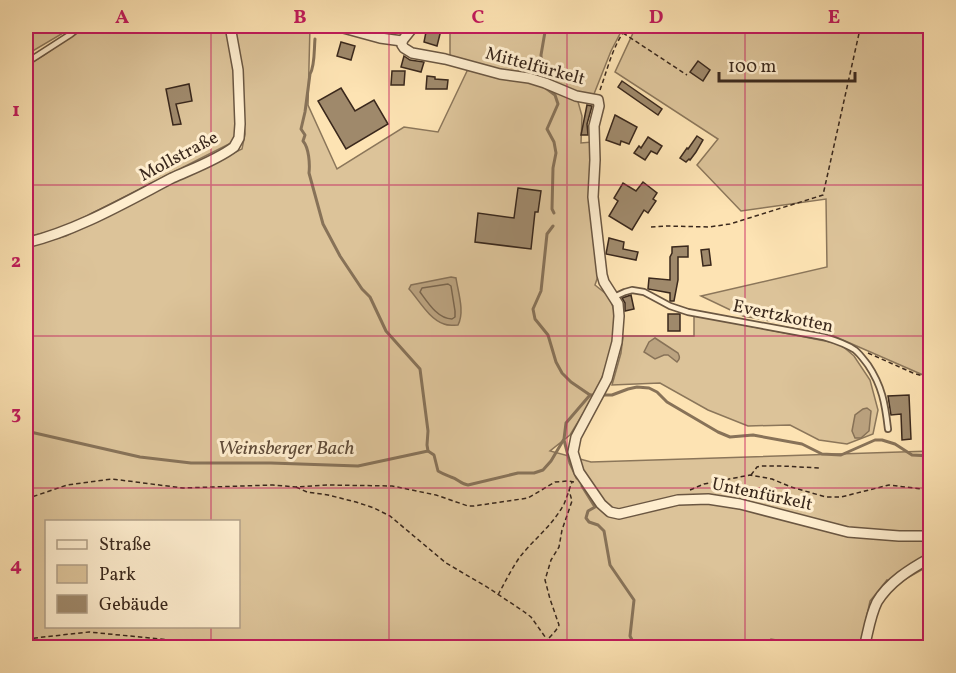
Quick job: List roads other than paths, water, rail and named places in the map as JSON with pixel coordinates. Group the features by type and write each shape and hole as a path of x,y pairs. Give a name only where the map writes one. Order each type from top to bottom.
{"street":[{"name":"Mollstraße","path":"26,243 64,232 84,223 234,147 240,134 240,113 238,70 230,26"},
{"name":"Mittelfürkelt","path":"336,26 380,38 402,41 404,48 412,53 446,59 500,74 529,78 576,96 596,99"},
{"path":"402,41 414,26"},
{"name":"Untenfürkelt","path":"596,99 599,106 594,126 595,218 602,275 618,304 619,328 614,357 603,387 573,447 575,464 586,484 605,508 616,514 678,500 698,499 725,501 858,533 930,536"},
{"path":"864,648 875,608 881,597 906,572 930,558"}],"lane":[{"path":"26,63 81,26"},
{"name":"Evertzkotten","path":"614,297 632,290 644,292 670,306 688,312 824,337 855,350 871,370 880,388 888,429"}],"water":[{"path":"456,278 460,302 461,314 458,325 446,325 439,322 409,289 411,285"},
{"path":"655,338 678,353 677,362 668,355 655,359 644,352 649,342"},
{"path":"867,408 871,411 869,431 861,438 855,438 852,431 855,415"}],"waterway":[{"path":"542,71 541,55 546,26"},
{"path":"315,39 314,62 301,129 305,135 303,141 308,152 309,173 323,224 340,256 370,297 386,331 420,369 428,431 428,451"},
{"path":"543,86 555,95 558,104 547,129 554,142 556,153 553,168 552,209 554,213"},
{"path":"553,226 547,234 541,291 533,309 535,319 548,335 556,362 562,373 590,395"},
{"name":"Weinsberger Bach","path":"602,395 612,395 637,387 649,388 667,402 730,437 753,435 802,444 822,454 841,455 875,440 882,440 895,444 912,455 930,456"},
{"name":"Weinsberger Bach","path":"26,431 140,457 191,463 358,466 428,451 434,455 438,471 468,485 518,473 534,473 543,470 564,439 566,423 590,395 595,395"},
{"path":"564,440 577,478"},
{"path":"582,486 595,507 588,511 586,518 604,531 610,565 634,600 630,636 636,648"}]}
